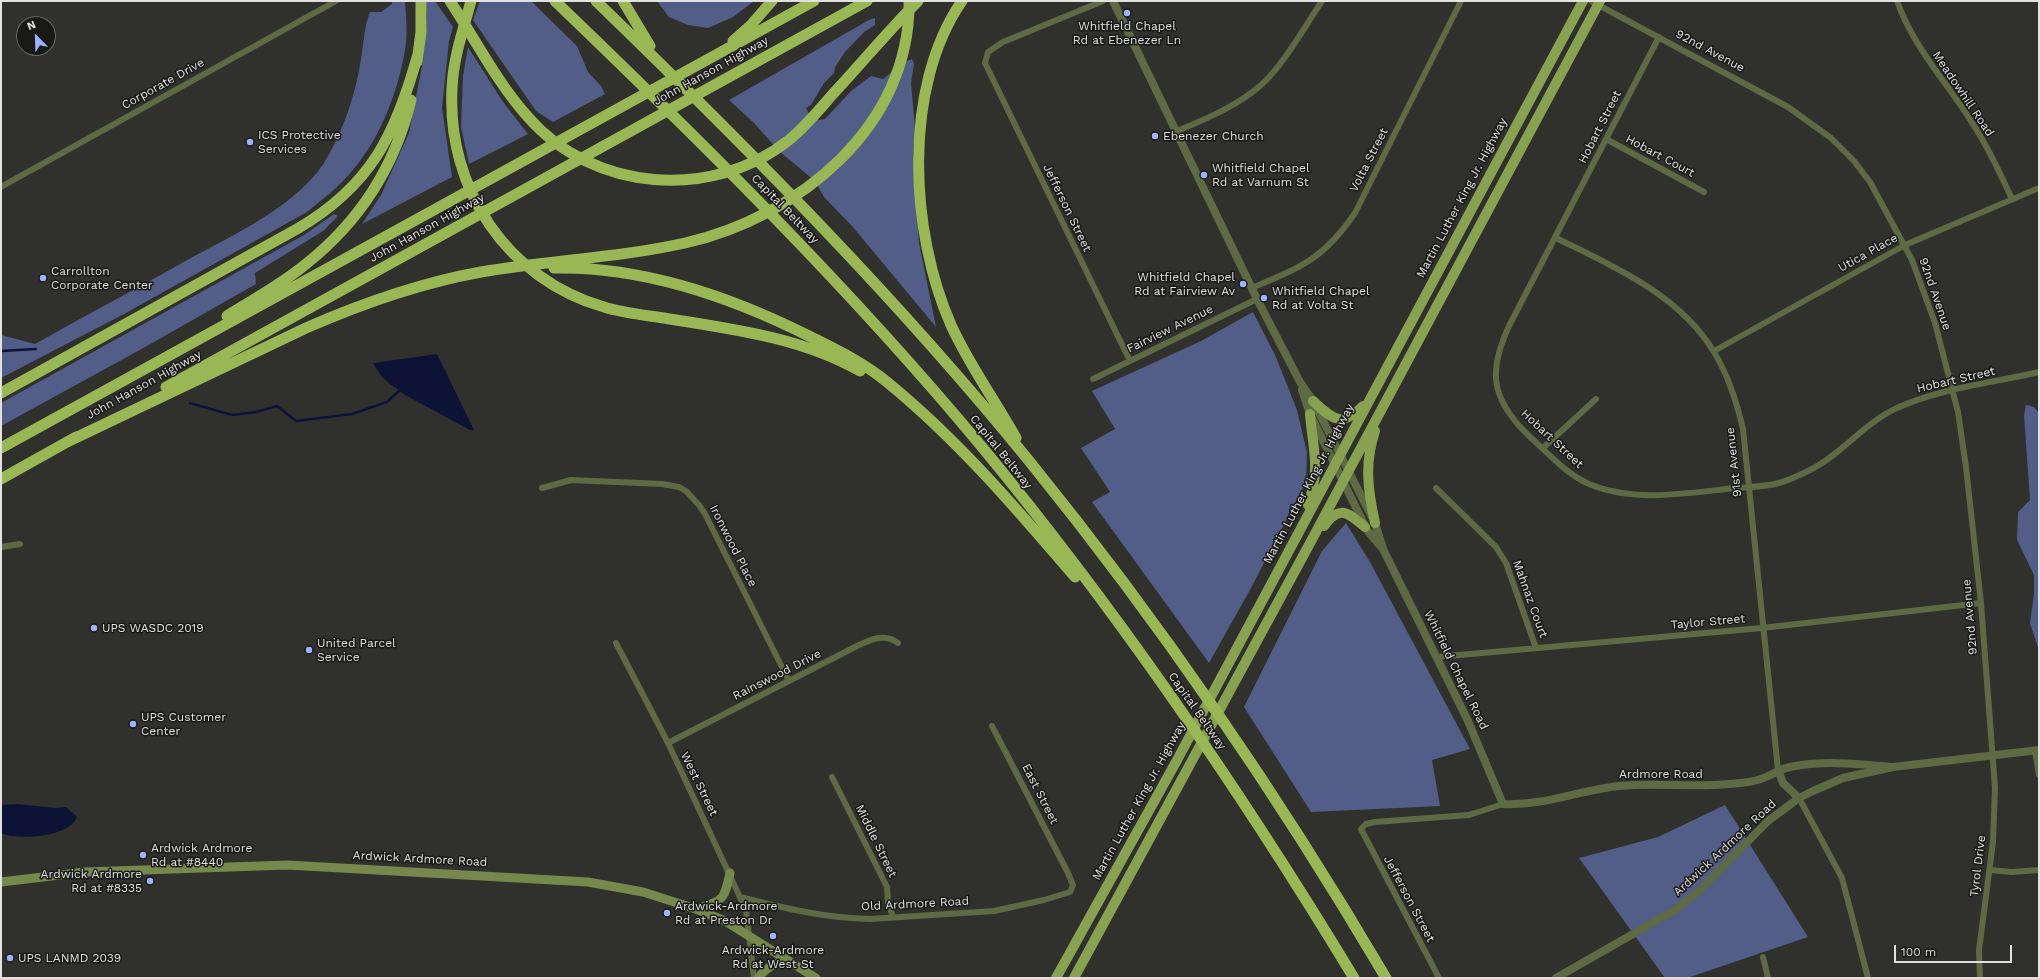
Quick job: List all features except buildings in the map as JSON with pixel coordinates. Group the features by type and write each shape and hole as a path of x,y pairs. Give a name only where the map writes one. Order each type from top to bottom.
{"highway":[{"path":"127,379 283,281 306,264 343,231 369,197 393,154 408,115 413,91 421,32 421,1"},
{"path":"450,1 509,93 527,117 544,134 562,148 584,161 608,171 637,178 665,181 695,180 723,174 749,164 772,152 789,140 816,114 918,1"},
{"path":"471,1 456,59 452,88 452,119 455,142 466,182 483,218 506,248 521,262 556,287 591,302 626,312 748,332 804,346 858,370 929,417"},
{"name":"Capital Beltway","path":"555,1 705,146 788,230 866,314 982,447 1094,589 1138,650 1233,786 1354,978"},
{"name":"Capital Beltway","path":"596,1 749,150 847,253 942,359 1029,461 1087,535 1201,688 1289,818 1386,978"},
{"path":"623,1 638,29 671,74"},
{"path":"708,60 751,26 772,1"},
{"name":"John Hanson Highway","path":"1,448 814,1"},
{"name":"John Hanson Highway","path":"1,479 723,79 867,1"},
{"path":"69,441 344,311 422,285 483,271 670,246 736,227 775,208 808,187 837,162 866,132 879,112 898,72 908,24 909,1"},
{"path":"962,1 941,38 927,86 920,136 919,172 923,227 934,277 950,323 964,352 1029,461"},
{"path":"1,393 297,229 329,209 358,180 383,148 401,110 418,54"},
{"path":"483,271 567,268 603,270 650,277 724,298 768,316 832,347 885,380 929,417 958,445 1138,650"}],"main road":[{"name":"Martin Luther King Jr. Highway","path":"1056,978 1176,762 1583,1"},
{"path":"1074,978 1349,470 1596,2"},
{"path":"1375,523 1367,486 1367,460 1370,446 1386,400"},
{"path":"1313,401 1329,417 1343,420 1356,414 1368,401"},
{"path":"1296,536 1315,479 1316,457 1310,414"},
{"path":"1309,544 1329,519 1339,513 1351,514 1365,527"},
{"name":"Ardwick Ardmore Road","path":"1,882 85,872 288,865 337,866 588,882 643,892 696,909 724,921 816,978"},
{"path":"696,909 717,903 725,896 730,872"},
{"path":"758,978 772,965 785,959"}],"street":[{"name":"Corporate Drive","path":"1,187 336,1"},
{"name":"Jefferson Street","path":"1103,1 997,45 988,52 985,65 1130,361"},
{"name":"Whitfield Chapel Road","path":"1113,1 1257,299 1300,382 1313,401 1341,454 1375,523 1383,548 1474,734 1503,804"},
{"path":"1175,132 1236,103 1260,86 1286,54 1322,1"},
{"name":"Volta Street","path":"1252,288 1308,262 1325,250 1340,235 1355,213 1461,1"},
{"name":"Meadowhill Road","path":"1897,1 1916,43 1975,128 2012,198"},
{"name":"92nd Avenue","path":"1596,2 1788,107 1831,138 1854,161 1870,182 1905,245 1935,323 1953,390 1962,440 1981,604 1994,755"},
{"name":"Hobart Street","path":"1659,37 1504,337 1498,353 1495,371 1500,394 1508,410 1525,432 1543,448 1576,477 1596,487 1613,492 1643,495 1749,487 1778,483 1799,476 1828,459 1877,419 1916,401 1953,390 2039,372"},
{"name":"Hobart Court","path":"1606,139 1704,192"},
{"name":"Utica Place","path":"1714,351 1905,245 2012,198 2039,188"},
{"name":"91st Avenue","path":"1556,238 1631,277 1657,293 1690,323 1714,351 1730,386 1743,429 1762,628 1778,770"},
{"name":"Fairview Avenue","path":"1092,379 1257,299"},
{"name":"Whitfield Chapel Road","path":"1300,382 1310,414 1365,527 1383,548"},
{"path":"1543,448 1596,400"},
{"name":"Ironwood Place","path":"542,488 571,480 662,484 679,487 686,491 705,514 789,681"},
{"name":"Mahnaz Court","path":"1436,488 1496,548 1506,563 1536,648"},
{"path":"1,546 20,544"},
{"name":"Taylor Street","path":"1437,657 1762,628 1981,604"},
{"name":"Rainswood Drive","path":"668,744 864,643 891,637 898,642"},
{"name":"West Street","path":"616,644 668,744 730,872 746,910 754,978"},
{"name":"East Street","path":"992,726 1068,873"},
{"path":"2037,750 2039,771"},
{"name":"Ardwick Ardmore Road","path":"1556,978 1675,910 1700,890 1758,830 1799,798 1843,778 1893,767 2037,750"},
{"name":"Tyrol Drive","path":"1980,978 1979,950 1990,870 1994,812 1994,755"},
{"name":"Ardmore Road","path":"1361,829 1366,824 1375,822 1469,815 1503,804 1537,804 1620,786 1639,784 1706,786 1730,784 1759,779 1778,770 1813,764 1853,763 1893,767"},
{"path":"1778,770 1783,783 1799,798 1842,878 1868,978"},
{"name":"Middle Street","path":"832,777 887,887 888,902 893,917"},
{"name":"Jefferson Street","path":"1361,829 1439,978"},
{"path":"1990,870 2012,872 2039,870"},
{"name":"Old Ardmore Road","path":"740,897 804,912 870,919 994,910 1049,899 1070,892 1073,885 1068,873"},
{"path":"1763,957 1768,978"}],"shaded area":[{"path":"392,1 405,1 407,32 402,66 393,98 379,130 362,158 331,193 307,212 124,314 1,378 1,335 35,344 247,228 285,203 302,188 317,173 328,156 345,121 356,84 365,29 370,12 381,12 392,4"},
{"path":"426,1 435,1 453,27 449,41 442,108 452,177 362,224 381,195 409,133 423,61 427,18"},
{"path":"480,1 531,1 577,46 588,72 601,86 605,94 553,122 536,111 473,20"},
{"path":"657,1 754,1 733,17 708,28 688,25 669,17"},
{"path":"875,18 875,25 864,32 845,52 835,67 834,73 824,83 811,105 806,108 809,114 819,120 825,119 851,91 871,76 883,79 900,65 912,59 914,64 911,83 915,128 913,152 919,243 936,327 852,226 824,197 815,181 780,152 754,123 729,100"},
{"path":"468,47 503,102 528,134 469,164 461,127 463,76"},
{"path":"334,214 338,216 323,231 255,273 256,284 1,426 1,403 304,235"},
{"path":"1253,312 1276,357 1297,410 1307,453 1306,482 1251,588 1209,663 1092,502 1110,492 1081,448 1115,429 1092,391 1201,341"},
{"path":"437,354 474,430 470,430 405,395 381,376 373,363"},
{"path":"2026,405 2034,407 2039,413 2039,651 2030,623 2034,594 2034,575 2017,540 2018,512 2030,500 2024,415"},
{"path":"1346,523 1370,562 1470,749 1432,760 1440,806 1311,812 1244,707 1322,551"},
{"path":"18,804 54,808 66,807 77,817 72,824 65,829 43,836 19,837 1,833 1,805"},
{"path":"1725,805 1808,937 1687,978 1665,978 1579,858 1658,837"}],"waterway":[{"path":"1,351 36,349"},
{"path":"190,403 232,415 256,412 277,406 296,421 352,414 387,402 399,391"}],"place":[{"name":"Whitfield Chapel Rd at Ebenezer Ln","path":"1127,13"},
{"name":"Ebenezer Church","path":"1155,136"},
{"name":"ICS Protective Services","path":"250,142"},
{"name":"Whitfield Chapel Rd at Varnum St","path":"1204,175"},
{"name":"Carrollton Corporate Center","path":"43,278"},
{"name":"Whitfield Chapel Rd at Fairview Av","path":"1243,284"},
{"name":"Whitfield Chapel Rd at Volta St","path":"1264,298"},
{"name":"UPS WASDC 2019","path":"94,628"},
{"name":"United Parcel Service","path":"309,650"},
{"name":"UPS Customer Center","path":"133,724"},
{"name":"Ardwick Ardmore Rd at #8440","path":"143,855"},
{"name":"Ardwick Ardmore Rd at #8335","path":"150,881"},
{"name":"Ardwick-Ardmore Rd at Preston Dr","path":"667,913"},
{"name":"Ardwick-Ardmore Rd at West St","path":"773,936"},
{"name":"UPS LANMD 2039","path":"10,958"}]}
